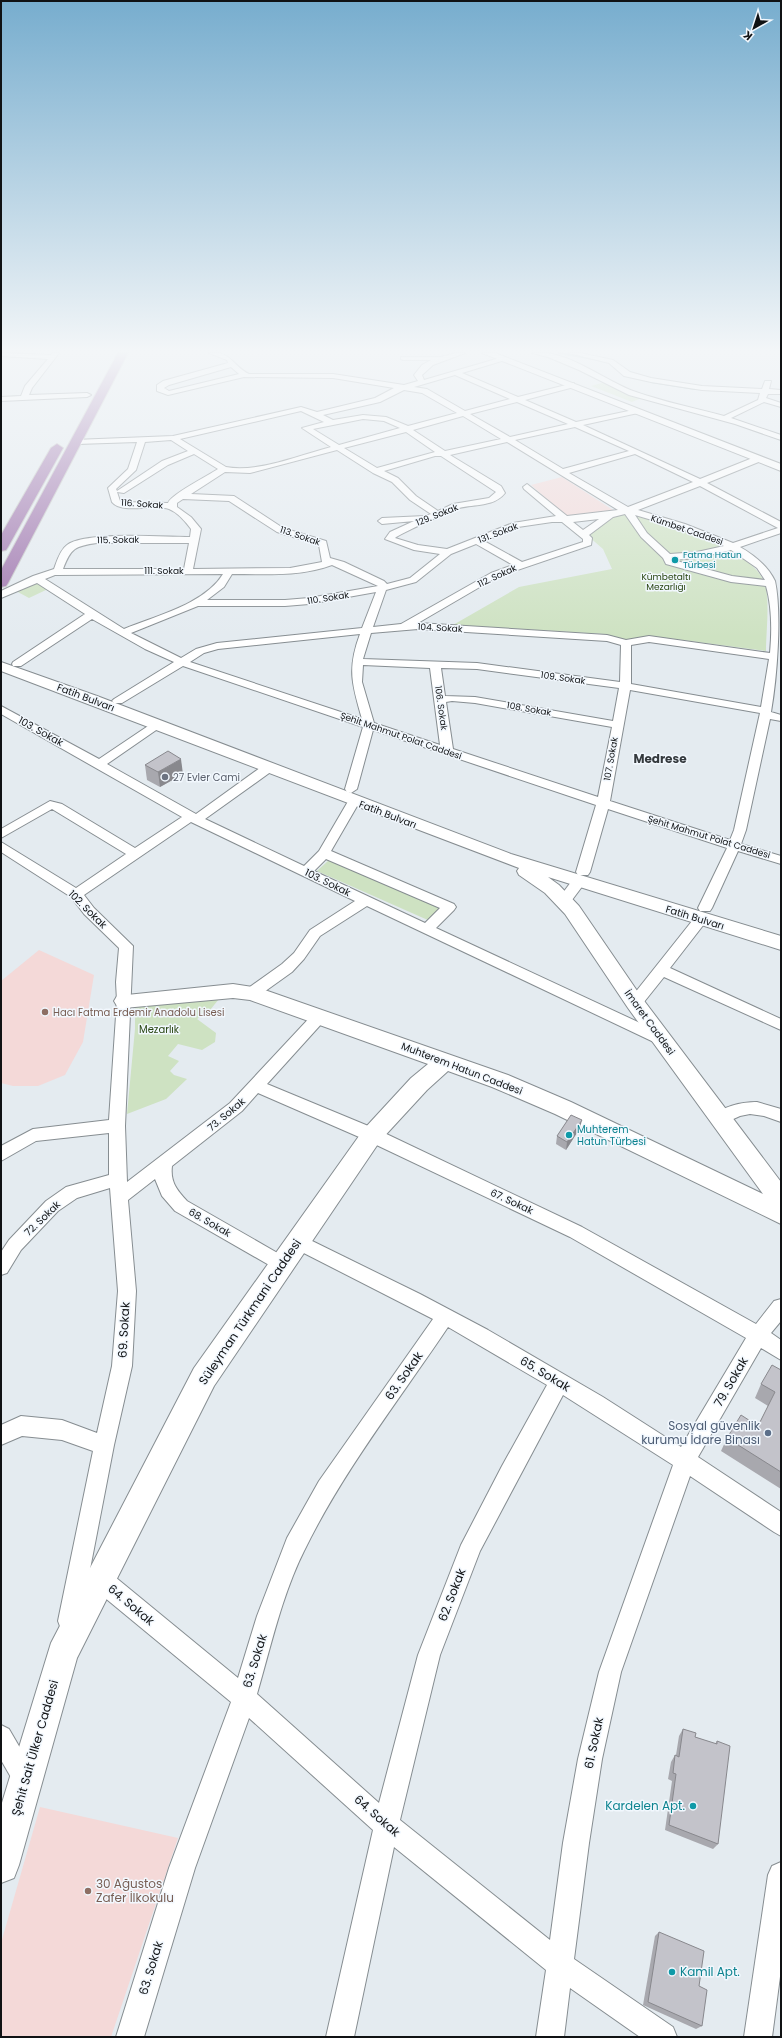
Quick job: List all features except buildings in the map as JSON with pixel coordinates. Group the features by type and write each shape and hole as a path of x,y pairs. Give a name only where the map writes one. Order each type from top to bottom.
{"highway":[{"path":"1,547 57,448"},
{"path":"1,583 74,448"}],"main road":[{"path":"730,448 781,468"},
{"path":"743,448 781,463"},
{"name":"Fatih Bulvarı","path":"6,663 118,701 353,795 505,858 581,877 703,913 781,930"},
{"name":"Fatih Bulvarı","path":"6,663 268,768 353,795 510,850 581,877"},
{"name":"İmaret Caddesi","path":"505,858 539,880 564,902 720,1119 781,1200"},
{"name":"Fatih Bulvarı","path":"703,913 781,943"},
{"name":"Muhterem Hatun Caddesi","path":"124,1001 233,991 252,993 444,1061 563,1108 781,1214"},
{"name":"Süleyman Türkmani Caddesi","path":"62,1654 204,1377 372,1136 419,1084 444,1061"},
{"name":"Şehit Sait Ülker Caddesi","path":"1,1865 62,1654"}],"street":[{"path":"116,499 111,490 132,470 139,448"},
{"path":"190,448 224,468 235,471 250,471 337,448"},
{"path":"337,448 376,471 395,480 434,516"},
{"path":"435,448 443,454"},
{"path":"376,471 436,454 443,454 469,448"},
{"name":"Kümbet Caddesi","path":"523,448 621,508 687,528 733,546 760,566 770,581 774,596 779,637 752,782 734,846 703,913 636,1003"},
{"path":"626,448 744,504 781,526"},
{"path":"116,499 120,492 155,469 195,451"},
{"path":"563,472 635,452"},
{"name":"129. Sokak","path":"390,539 393,534 456,506 492,500 501,493 498,488 443,454"},
{"path":"527,487 583,535 610,516 628,511 701,483 758,459"},
{"path":"188,571 196,529 188,519 172,506 174,500 224,468"},
{"name":"113. Sokak","path":"180,496 223,497 236,500 280,530 323,543 325,547 324,558 330,562"},
{"name":"116. Sokak","path":"116,499 116,502 121,505 172,506"},
{"path":"628,511 644,535 668,557 669,562 731,579 765,583"},
{"path":"382,521 434,516"},
{"name":"131. Sokak","path":"390,539 417,548 448,552 516,525 564,519 610,516"},
{"path":"668,557 686,557 733,546 781,530"},
{"name":"112. Sokak","path":"402,627 494,575 520,565 585,545 589,541 583,535"},
{"name":"115. Sokak","path":"58,571 64,552 81,542 97,540 195,540"},
{"path":"477,541 520,565"},
{"name":"110. Sokak","path":"197,603 285,603 309,601 382,589 405,584 413,580 448,552"},
{"path":"306,871 324,853 353,795 369,724 357,682 358,654 383,586 381,583 341,564 330,562"},
{"name":"111. Sokak","path":"1,595 36,578 58,571 290,571 317,567 330,562"},
{"name":"110. Sokak","path":"124,633 197,603 221,585 230,570"},
{"name":"Şehit Mahmut Polat Caddesi","path":"36,578 124,633 152,649 181,662 603,804 781,860"},
{"path":"6,663 92,614"},
{"name":"104. Sokak","path":"118,701 200,651 217,646 402,627 418,626 607,638 626,643 648,640 775,658"},
{"name":"107. Sokak","path":"564,902 581,877 603,804 625,686 626,643"},
{"name":"109. Sokak","path":"357,662 477,666 625,686 766,712 781,718"},
{"name":"106. Sokak","path":"435,665 447,751"},
{"name":"108. Sokak","path":"440,700 452,698 475,700 617,725"},
{"name":"103. Sokak","path":"1,708 193,818 663,1040"},
{"path":"100,764 158,724"},
{"path":"76,894 134,854 226,800 268,768"},
{"path":"1,834 50,805 58,807 134,854"},
{"name":"102. Sokak","path":"1,846 76,894 89,911 126,946 127,954 123,982 124,1001"},
{"path":"324,853 448,907 428,928"},
{"path":"252,993 287,968 303,950 315,933 366,900"},
{"path":"662,970 781,1025"},
{"name":"69. Sokak","path":"62,1654 104,1445 122,1366 127,1291 118,1179 116,1126 124,1001"},
{"name":"73. Sokak","path":"120,1198 236,1107 257,1086 319,1017"},
{"name":"67. Sokak","path":"257,1086 372,1136 576,1232 758,1335 781,1351"},
{"path":"720,1119 730,1113 756,1107 781,1116"},
{"path":"1,1154 33,1135 116,1126"},
{"name":"68. Sokak","path":"164,1162 162,1174 164,1184 169,1193 181,1206 282,1264"},
{"name":"72. Sokak","path":"1,1267 15,1244 52,1206 72,1192 118,1179"},
{"name":"65. Sokak","path":"298,1242 445,1317 559,1382 685,1460 781,1525"},
{"name":"79. Sokak","path":"685,1460 758,1335 781,1307"},
{"name":"63. Sokak","path":"130,2037 182,1868 244,1698 268,1616 295,1546 326,1488 445,1317"},
{"name":"62. Sokak","path":"340,2037 386,1825 429,1656 472,1545 509,1472 559,1382"},
{"path":"1,1435 21,1426 62,1430 104,1445"},
{"name":"61. Sokak","path":"550,2037 576,1843 589,1767 610,1672 685,1460"},
{"name":"64. Sokak","path":"101,1580 244,1698 386,1825 560,1965 663,2037"},
{"path":"1,1737 26,1778"},
{"path":"758,2037 781,1875"}],"shaded area":[{"path":"562,477 613,510 596,515 568,518 531,485"},
{"name":"Hacı Fatma Erdemir Anadolu Lisesi","path":"39,950 94,975 83,1042 65,1075 38,1086 13,1086 1,1083 1,981"},
{"name":"30 Ağustos Zafer İlkokulu","path":"40,1807 178,1838 111,2037 1,2037 1,1943"}],"green space":[{"name":"Kümbetaltı Mezarlığı","path":"633,515 648,519 707,539 744,559 758,571 765,584 768,608 766,651 652,636 625,640 605,634 453,625 519,587 612,569 603,549 588,536 615,516"},
{"path":"36,582 48,589 29,598 16,591"},
{"path":"329,860 441,908 430,921 317,871"},
{"name":"Mezarlık","path":"219,999 210,1010 197,1019 216,1033 215,1042 202,1050 178,1044 168,1056 179,1061 170,1071 174,1075 187,1079 166,1099 127,1114 135,1029 135,1007"}],"place":[{"name":"Fatma Hatun Türbesi","path":"675,560"},
{"name":"27 Evler Cami","path":"165,777"},
{"name":"Hacı Fatma Erdemir Anadolu Lisesi","path":"45,1012"},
{"name":"Muhterem Hatun Türbesi","path":"569,1135"},
{"name":"Sosyal güvenlik kurumu İdare Binası","path":"768,1433"},
{"name":"Kardelen Apt.","path":"693,1806"},
{"name":"30 Ağustos Zafer İlkokulu","path":"88,1891"},
{"name":"Kamil Apt.","path":"672,1972"}],"district":[{"name":"Medrese","path":"660,759"}]}
